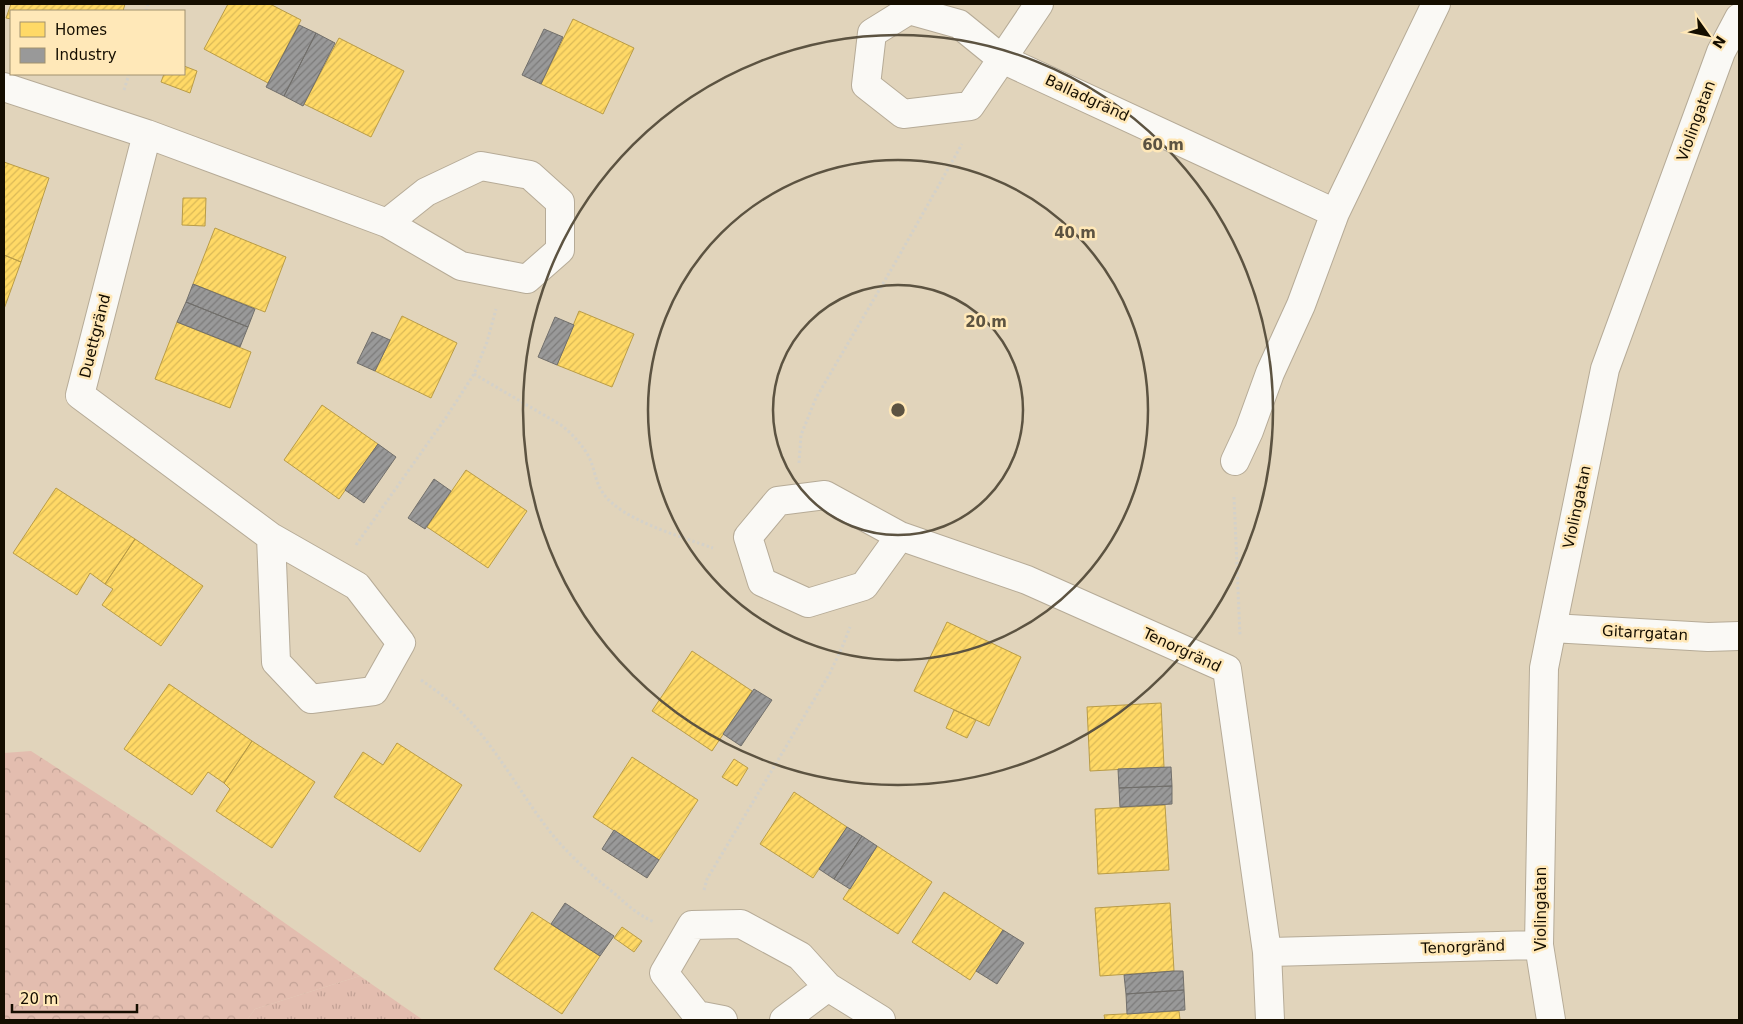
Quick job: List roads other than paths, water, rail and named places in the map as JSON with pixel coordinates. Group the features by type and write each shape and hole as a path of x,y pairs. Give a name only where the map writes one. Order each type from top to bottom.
{"street":[{"path":"1002,59 1039,4"},
{"path":"1235,461 1249,431 1270,373 1301,305 1335,213 1436,4"},
{"name":"Balladgränd","path":"1002,59 970,106 903,114 866,85 872,33 909,10 959,24 1002,59 1335,213"},
{"name":"Violingatan","path":"1551,1020 1539,945 1544,668 1605,369 1721,52 1739,18"},
{"path":"4,88 147,134 388,223 461,266 527,279 560,250 560,202 530,175 481,166 426,192 388,223"},
{"name":"Duettgränd","path":"147,134 80,395 271,537 358,586 401,643 374,691 311,699 276,662 271,537"},
{"name":"Tenorgränd","path":"900,536 864,586 808,603 762,582 748,537 778,501 825,495 900,536 1027,580 1227,669 1267,952 1270,1020"},
{"name":"Gitarrgatan","path":"1552,628 1739,636"},
{"path":"723,1020 696,1015 664,973 692,925 742,924 800,956 828,987 882,1020"},
{"name":"Tenorgränd","path":"1267,952 1539,945"},
{"path":"784,1020 828,987"}]}
